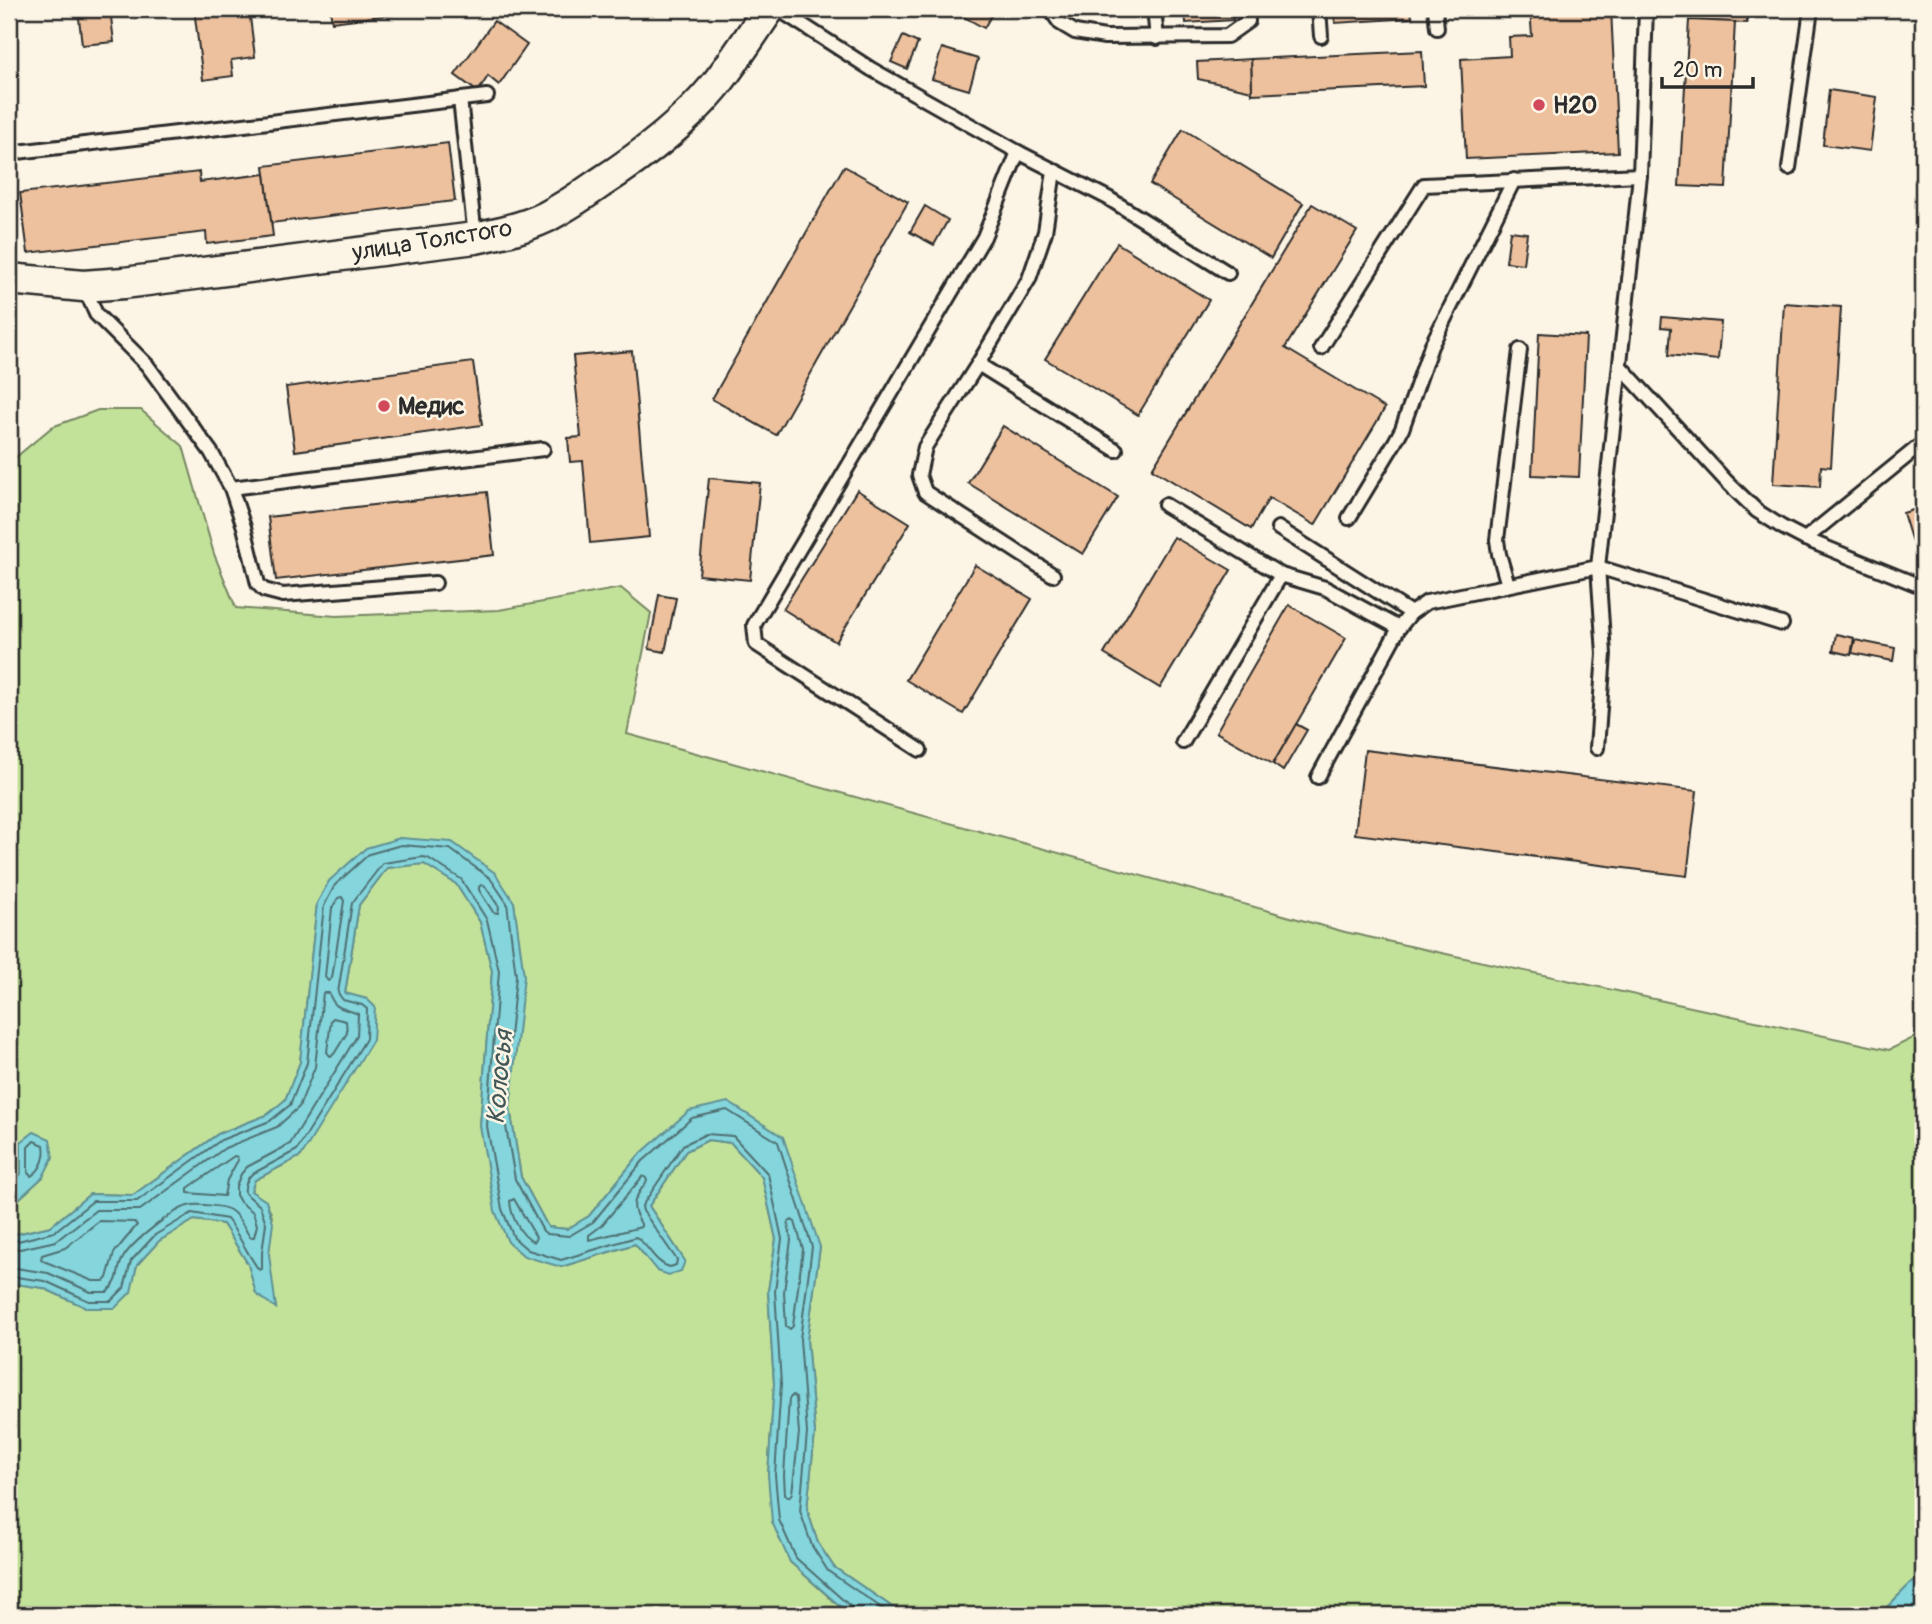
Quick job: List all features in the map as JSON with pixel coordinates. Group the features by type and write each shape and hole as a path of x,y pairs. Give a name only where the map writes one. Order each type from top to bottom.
{"street":[{"name":"улица Толстого","path":"9,279 83,286 124,283 475,238 509,231 545,217 589,191 648,150 684,119 713,88 769,9"}],"lane":[{"path":"778,9 871,69 1018,152 1108,198 1228,273"},
{"path":"1050,9 1060,23 1074,32 1105,37 1157,38 1227,36 1248,21 1247,9"},
{"path":"1154,9 1157,38"},
{"path":"1319,9 1321,36"},
{"path":"1435,9 1437,28"},
{"path":"1597,748 1604,654 1598,567 1640,175 1646,9"},
{"path":"1789,168 1811,9"},
{"path":"9,153 487,96"},
{"path":"460,99 475,238"},
{"path":"920,750 757,644 754,625 984,237 1018,152"},
{"path":"1053,575 925,492 919,475 925,447 1029,279 1045,232 1054,171"},
{"path":"1321,348 1424,184 1640,175"},
{"path":"1349,518 1402,429 1431,346 1514,180"},
{"path":"83,286 96,314 147,365 211,452 231,488 258,584 264,590 283,595 435,583"},
{"path":"1508,585 1497,540 1520,350"},
{"path":"978,364 1116,450"},
{"path":"1620,366 1757,511 1805,539 1923,587"},
{"path":"1805,539 1923,443"},
{"path":"231,488 543,449"},
{"path":"1165,505 1281,575 1325,588 1399,628"},
{"path":"1278,528 1411,612"},
{"path":"1318,777 1399,628 1411,612 1427,602 1598,567 1782,624"},
{"path":"1183,742 1281,575"}],"green space":[{"path":"98,410 141,410 183,446 214,554 236,608 336,616 499,610 621,588 651,613 627,734 1345,932 1889,1050 1923,1033 1923,1576 1909,1585 1879,1615 904,1615 834,1567 818,1543 807,1509 815,1433 807,1340 820,1247 728,1103 638,1156 589,1216 567,1229 548,1227 521,1177 510,1108 523,976 514,902 400,838 317,903 300,1062 285,1100 267,1115 218,1134 133,1195 90,1194 51,1226 16,1234 9,1217 9,1208 43,1177 21,1142 21,1174 9,1184 9,463 52,427"},
{"path":"424,864 456,884 480,922 492,971 480,1126 561,1267 635,1244 657,1270 685,1261 649,1206 686,1151 708,1140 731,1143 762,1177 776,1239 768,1291 774,1384 768,1475 790,1562 849,1615 9,1615 9,1283 43,1288 87,1308 130,1292 137,1265 159,1241 194,1220 223,1224 248,1264 256,1293 276,1308 269,1260 271,1212 251,1191 255,1180 301,1156 367,999 345,994 359,905 387,868"}],"water":[{"name":"Колосья","path":"400,838 452,842 495,873 514,902 524,976 510,1108 521,1177 548,1227 567,1229 589,1216 638,1156 689,1111 728,1102 783,1137 820,1247 807,1340 815,1433 807,1509 818,1543 834,1567 904,1615 850,1615 790,1562 772,1522 768,1475 774,1384 768,1291 776,1239 762,1177 731,1143 708,1140 686,1151 649,1206 685,1261 681,1271 669,1275 657,1271 635,1244 561,1267 524,1256 508,1242 495,1211 480,1126 492,971 480,922 456,884 424,864 387,868 359,905 345,993 367,999 375,1007 373,1040 301,1156 255,1180 251,1191 266,1201 273,1223 269,1254 276,1308 256,1294 248,1264 223,1224 194,1220 159,1241 137,1265 131,1292 115,1308 87,1308 43,1288 9,1283 9,1217 16,1234 51,1226 90,1194 133,1195 218,1134 267,1115 285,1100 300,1062 317,903 329,881 366,848"},
{"path":"34,1132 50,1139 53,1157 43,1177 9,1208 9,1184 21,1174 21,1142"},
{"path":"1923,1576 1923,1605 1912,1615 1879,1615 1909,1585"}],"building":[{"path":"78,9 110,9 114,42 82,45"},
{"path":"194,9 249,9 255,57 231,60 233,76 203,80"},
{"path":"330,9 438,9 332,22"},
{"path":"950,9 995,9 984,28"},
{"path":"1090,9 1122,9 1114,17 1106,19 1095,15"},
{"path":"1185,9 1232,9 1233,20 1186,23"},
{"path":"1334,9 1411,9 1412,18 1335,23"},
{"name":"Н2О","path":"1530,9 1611,9 1618,152 1466,159 1461,59 1510,56 1509,37 1532,36"},
{"path":"1693,9 1747,9 1747,23 1692,20"},
{"path":"1689,20 1735,22 1726,188 1679,186"},
{"path":"494,21 527,45 499,85 488,76 478,92 455,75"},
{"path":"903,36 918,43 907,69 891,62"},
{"path":"942,48 978,59 969,90 932,79"},
{"path":"1422,51 1424,86 1252,94 1251,59"},
{"path":"1251,59 1252,91 1198,79 1197,62"},
{"path":"1829,90 1877,97 1870,151 1823,145"},
{"path":"1183,129 1303,203 1271,258 1150,184"},
{"path":"448,143 455,201 271,223 264,166"},
{"path":"844,166 908,202 776,435 712,399"},
{"path":"199,172 200,182 265,174 273,236 207,244 206,232 28,253 20,193"},
{"path":"1312,204 1357,231 1285,348 1385,408 1315,525 1269,498 1251,529 1152,469"},
{"path":"925,206 948,220 934,245 910,232"},
{"path":"1510,231 1527,233 1523,264 1506,262"},
{"path":"1117,243 1209,300 1138,415 1045,359"},
{"path":"1784,303 1841,307 1831,467 1821,466 1820,487 1773,484"},
{"path":"1662,317 1721,322 1718,360 1669,355 1671,328 1661,327"},
{"path":"1539,333 1586,336 1579,477 1532,475"},
{"path":"632,351 649,537 590,543 583,461 570,462 568,438 581,437 573,356"},
{"name":"Медис","path":"473,362 482,425 295,451 286,387"},
{"path":"1003,426 1118,497 1083,554 968,483"},
{"path":"709,478 760,483 750,580 699,575"},
{"path":"857,490 910,523 836,642 783,609"},
{"path":"487,492 494,555 276,580 268,517"},
{"path":"1923,507 1923,538 1912,542 1903,513"},
{"path":"1174,537 1231,570 1160,688 1104,654"},
{"path":"975,565 1032,599 963,714 906,680"},
{"path":"659,595 676,598 665,652 649,649"},
{"path":"1289,605 1346,638 1273,764 1216,732"},
{"path":"1836,634 1854,638 1851,655 1833,651"},
{"path":"1855,640 1895,648 1893,661 1852,653"},
{"path":"1296,724 1307,730 1283,771 1273,764"},
{"path":"1365,750 1697,791 1687,876 1355,834"}],"place":[{"name":"Н2О","path":"1539,105"},
{"name":"Медис","path":"384,406"}]}
